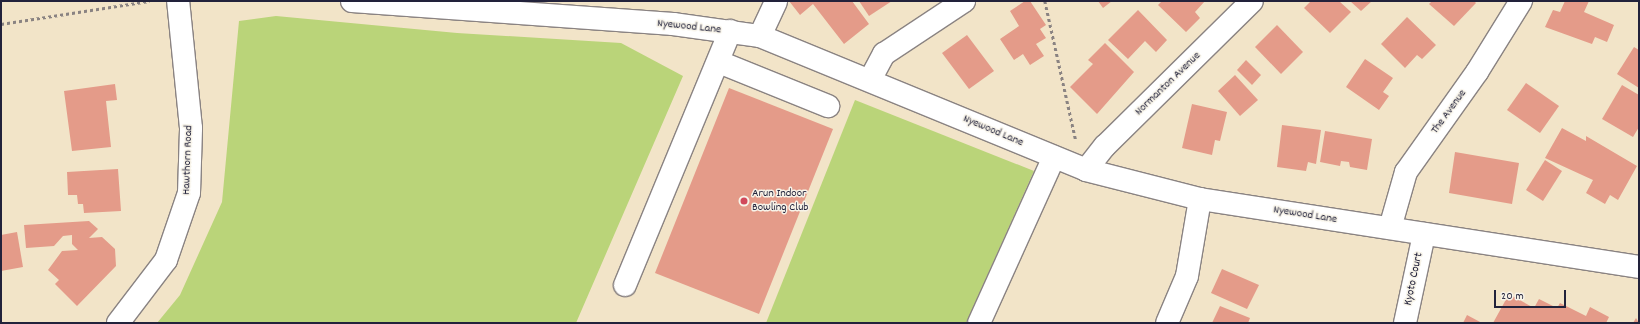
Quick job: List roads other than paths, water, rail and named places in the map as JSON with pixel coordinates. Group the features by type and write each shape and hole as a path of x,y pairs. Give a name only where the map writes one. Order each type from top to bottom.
{"street":[{"name":"Hawthorn Road","path":"118,323 166,260 189,193 191,128 178,1"},
{"name":"Nyewood Lane","path":"352,1 730,31 760,36 1082,168 1200,199 1639,267"},
{"path":"760,36 776,1"},
{"path":"870,80 884,54 964,1"},
{"name":"Normanton Avenue","path":"1082,168 1252,1"},
{"name":"The Avenue","path":"1390,228 1406,172 1477,72 1521,1"},
{"path":"626,285 719,62 730,31"},
{"path":"719,62 828,106"},
{"path":"979,323 1054,157"},
{"path":"1167,323 1187,276 1196,238 1200,199"},
{"name":"Kyoto Court","path":"1405,323 1424,234"}],"place":[{"name":"Arun Indoor Bowling Club","path":"744,201"}]}
